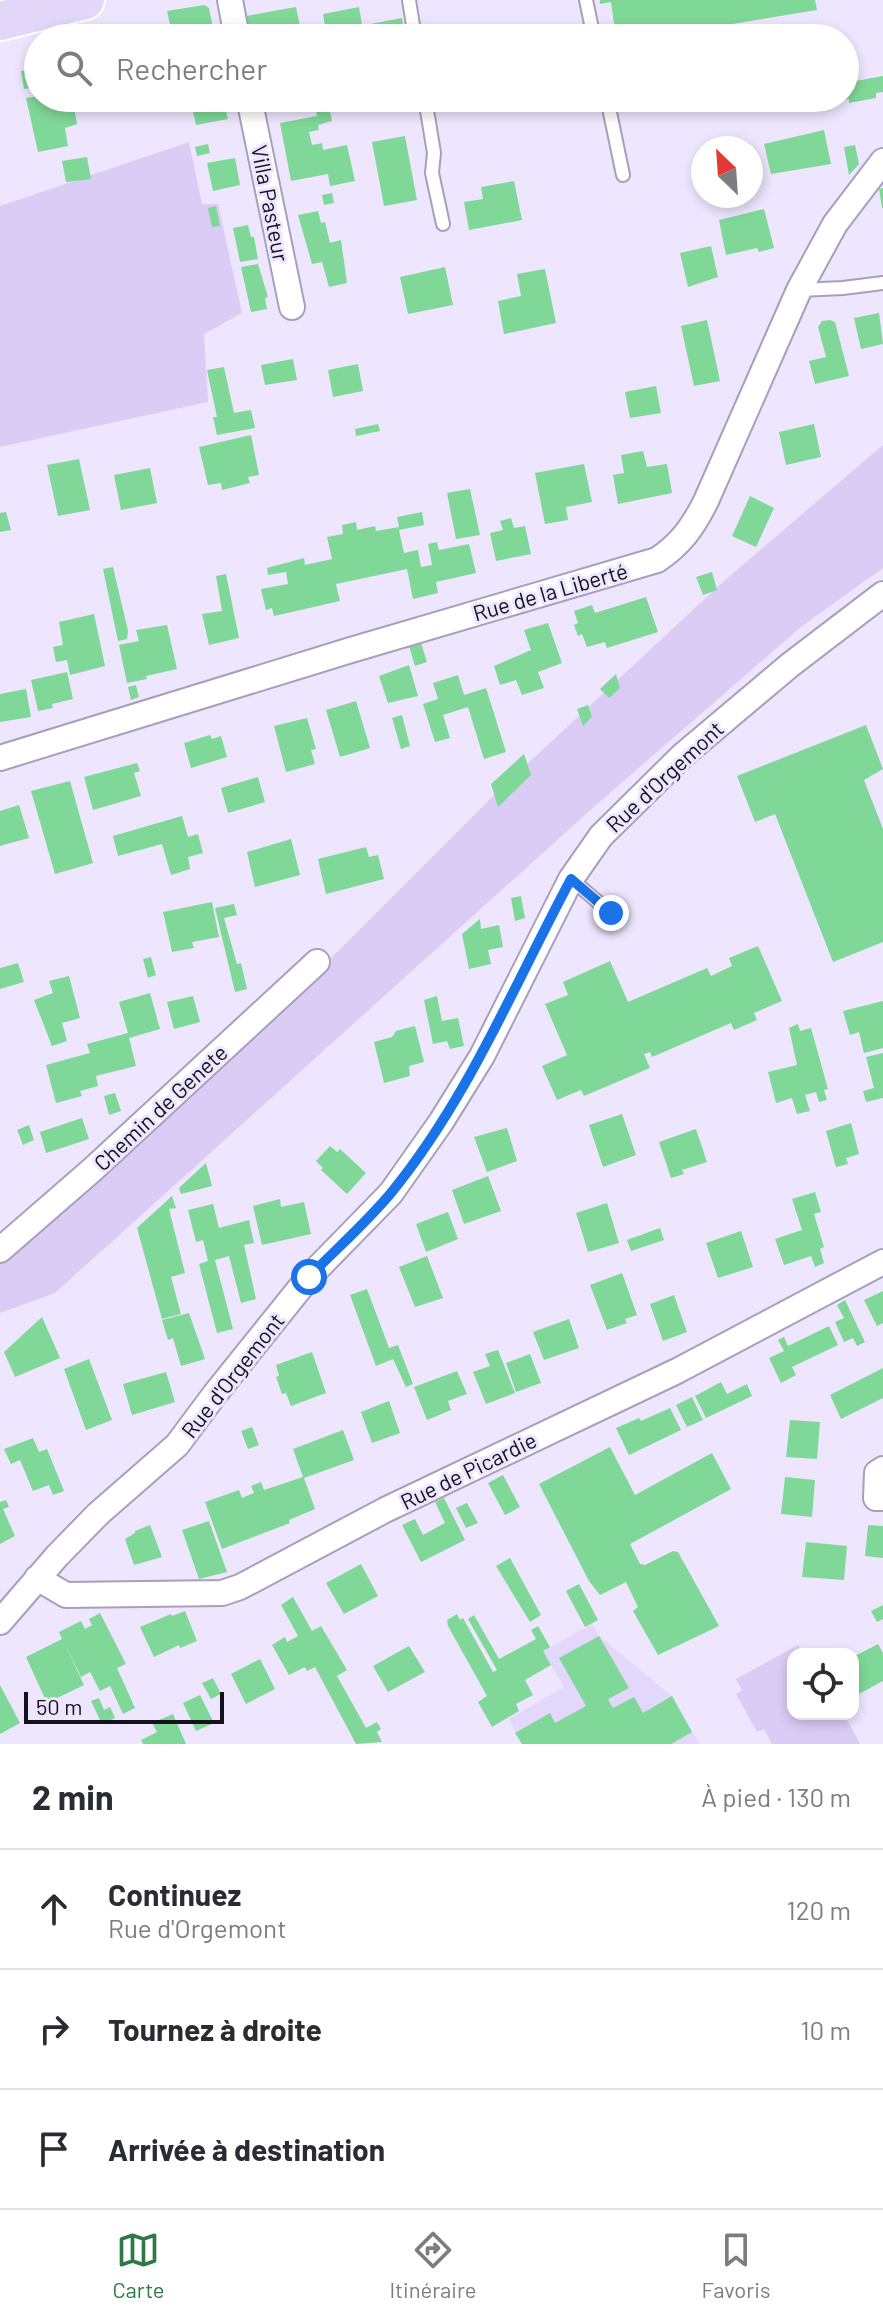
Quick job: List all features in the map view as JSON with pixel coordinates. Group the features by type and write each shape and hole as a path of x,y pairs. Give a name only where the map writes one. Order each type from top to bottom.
{"main road":[{"path":"0,21 85,0"}],"street":[{"path":"230,0 234,24"},
{"name":"Villa Pasteur","path":"252,112 292,307"},
{"name":"Rue de la Liberté","path":"0,758 657,560 677,547 692,528 799,290 835,224 883,161"},
{"name":"Rue d'Orgemont","path":"0,1622 98,1514 177,1445 309,1277 391,1193 482,1056 571,879 601,836 682,756 790,665 883,594"},
{"name":"Chemin de Genete","path":"0,1250 92,1170 317,962"},
{"name":"Rue de Picardie","path":"44,1570 66,1595 222,1593 240,1587 385,1510 677,1371 883,1262"},
{"path":"883,1469 877,1473 876,1498 883,1498"}],"lane":[{"path":"409,0 413,24"},
{"path":"586,0 591,24"},
{"path":"427,112 434,153 432,173 443,224"},
{"path":"610,112 623,175"},
{"path":"799,290 883,283"},
{"path":"571,879 611,913"}],"shaded area":[{"path":"189,142 202,204 218,204 242,313 204,334 208,402 0,447 0,206"},
{"path":"883,445 883,568 801,627 596,805 55,1293 0,1313 0,1258 231,1058 496,793 725,580"},
{"path":"592,1624 599,1636 672,1696 699,1744 522,1744 509,1719 564,1687 543,1651"},
{"path":"787,1651 787,1720 847,1720 860,1744 772,1744 764,1729 757,1732 736,1694 742,1690 736,1679"}],"building":[{"path":"600,0 815,0 817,10 732,24 614,24 611,2 600,4"},
{"path":"204,5 209,8 212,24 170,24 167,11"},
{"path":"296,7 300,24 241,24 240,17"},
{"path":"359,7 362,24 325,24 323,14"},
{"path":"402,18 403,24 370,24"},
{"path":"883,76 883,92 876,93 876,98 859,101 859,80"},
{"path":"29,112 75,112 77,124 65,128 68,146 38,152"},
{"path":"193,112 226,112 228,119 196,125"},
{"path":"316,112 330,112 332,121 318,125 319,130 309,132 312,145 322,143 323,150 347,145 355,181 330,186 328,174 291,181 280,123 317,116"},
{"path":"824,130 831,164 771,174 764,144"},
{"path":"405,136 417,200 384,206 372,142"},
{"path":"208,144 210,153 197,156 195,147"},
{"path":"855,145 859,164 849,175 844,147"},
{"path":"87,157 91,179 66,182 62,161"},
{"path":"235,158 240,185 213,191 207,163"},
{"path":"514,181 522,220 469,230 464,202 483,199 481,187"},
{"path":"883,188 883,208 882,208 879,189"},
{"path":"332,193 334,203 324,205 322,195"},
{"path":"216,206 220,226 212,227 208,208"},
{"path":"764,209 774,248 759,252 757,248 726,255 719,220"},
{"path":"318,211 321,223 325,222 330,243 341,240 347,283 329,287 322,262 312,264 298,215"},
{"path":"248,225 258,259 240,262 233,228"},
{"path":"711,246 718,277 688,287 680,253"},
{"path":"258,264 268,297 265,298 267,309 251,312 241,267"},
{"path":"445,267 453,305 408,314 400,277"},
{"path":"545,269 556,323 504,334 498,301 521,296 517,274"},
{"path":"879,313 883,344 861,349 854,318"},
{"path":"707,320 720,381 694,386 681,326"},
{"path":"822,321 835,322 849,376 815,384 809,361 826,357 818,327"},
{"path":"293,359 297,380 265,385 261,365"},
{"path":"358,364 363,391 333,397 328,370"},
{"path":"224,367 234,413 251,410 255,428 217,435 213,417 217,417 207,370"},
{"path":"656,386 661,413 630,418 625,392"},
{"path":"378,424 380,431 356,436 355,429"},
{"path":"814,424 821,457 786,465 779,432"},
{"path":"251,435 259,475 248,477 250,483 222,490 221,483 208,485 199,447"},
{"path":"643,451 647,467 667,464 672,493 618,504 613,475 624,473 621,455"},
{"path":"79,459 90,510 58,516 47,465"},
{"path":"584,464 592,502 566,507 568,520 545,524 535,473"},
{"path":"150,468 157,503 121,510 114,475"},
{"path":"470,489 480,535 456,539 447,493"},
{"path":"750,496 774,508 756,547 732,536"},
{"path":"6,512 11,530 0,532 0,513"},
{"path":"422,512 424,525 399,530 404,553 418,550 421,567 432,565 428,544 437,542 439,550 469,544 476,573 436,582 438,593 413,599 407,569 336,584 340,601 274,616 272,608 266,610 261,589 288,584 286,572 268,575 267,568 304,558 305,565 332,559 327,537 343,534 342,525 356,522 357,530 375,526 376,531 399,527 397,517"},
{"path":"511,518 514,528 525,526 531,554 496,561 490,533 503,530 500,521"},
{"path":"113,567 128,631 127,639 118,641 103,569"},
{"path":"712,572 717,590 703,595 696,577"},
{"path":"226,574 239,638 209,645 202,614 222,611 216,576"},
{"path":"646,597 658,632 607,648 605,642 587,647 582,634 578,636 574,611 592,605 595,613"},
{"path":"94,614 105,666 70,675 67,660 56,662 53,647 63,645 59,622"},
{"path":"548,623 562,663 538,672 544,688 522,695 516,680 500,685 494,666 531,650 524,630"},
{"path":"167,625 177,669 127,683 119,645 139,641 136,630"},
{"path":"421,643 427,662 415,666 409,646"},
{"path":"409,665 418,696 388,703 379,676"},
{"path":"67,672 73,699 38,711 31,680"},
{"path":"616,674 620,688 609,698 600,689"},
{"path":"458,675 464,695 486,688 506,752 484,759 468,707 443,715 450,738 435,742 423,704 438,699 433,683"},
{"path":"136,685 139,697 131,700 128,687"},
{"path":"26,689 31,717 0,722 0,694"},
{"path":"356,701 370,748 340,757 326,710"},
{"path":"588,705 592,717 583,726 577,709"},
{"path":"402,715 410,746 401,749 392,718"},
{"path":"307,718 316,749 311,750 315,764 286,772 274,726"},
{"path":"866,725 883,769 864,780 883,829 883,942 833,962 775,814 755,822 737,776"},
{"path":"210,735 212,739 221,736 227,757 191,768 184,743"},
{"path":"524,754 531,775 498,807 491,784"},
{"path":"137,763 140,771 134,773 141,796 93,810 84,777"},
{"path":"258,777 265,802 228,813 221,788"},
{"path":"70,781 93,863 55,874 31,791"},
{"path":"19,805 29,838 0,846 0,811"},
{"path":"182,816 188,837 198,834 203,853 188,857 190,869 171,875 162,844 118,856 113,836"},
{"path":"291,839 300,875 255,887 247,852"},
{"path":"366,847 369,857 378,855 384,879 326,894 318,859"},
{"path":"521,896 525,918 515,921 511,898"},
{"path":"212,902 219,937 192,942 194,948 172,952 163,912"},
{"path":"234,904 237,915 224,918 247,989 235,992 215,908"},
{"path":"480,919 481,929 499,925 503,947 488,950 491,964 469,969 462,934"},
{"path":"758,946 782,1001 754,1013 757,1020 734,1030 731,1023 652,1057 650,1052 644,1054 650,1068 584,1096 581,1090 557,1100 542,1066 567,1055 545,1004 568,995 563,982 610,961 628,1002 707,968 711,976 732,966 729,958"},
{"path":"151,957 156,975 148,978 143,959"},
{"path":"18,963 24,982 0,989 0,968"},
{"path":"69,976 80,1018 62,1023 67,1041 52,1046 34,1000 53,993 49,981"},
{"path":"150,993 160,1029 129,1038 136,1066 96,1076 98,1086 80,1091 82,1096 56,1103 46,1065 90,1053 87,1044 128,1033 119,1002"},
{"path":"193,996 200,1022 174,1029 167,1002"},
{"path":"437,996 442,1021 458,1018 464,1046 450,1049 447,1041 433,1044 424,1000"},
{"path":"883,1001 883,1048 864,1053 859,1032 850,1035 843,1011"},
{"path":"798,1024 800,1031 811,1028 828,1089 824,1090 827,1100 819,1102 816,1092 805,1095 810,1111 797,1114 792,1098 776,1103 768,1072 797,1065 789,1028"},
{"path":"415,1026 424,1062 409,1066 410,1076 384,1083 374,1042"},
{"path":"883,1053 883,1098 866,1102 863,1091 874,1088 866,1057"},
{"path":"115,1093 121,1111 109,1115 104,1096"},
{"path":"622,1114 636,1155 603,1167 589,1125"},
{"path":"82,1118 89,1139 46,1153 40,1132"},
{"path":"851,1123 859,1154 846,1158 848,1164 836,1167 826,1131"},
{"path":"29,1125 34,1140 23,1145 17,1130"},
{"path":"507,1128 517,1161 487,1172 474,1137"},
{"path":"696,1129 707,1162 682,1170 684,1174 671,1178 659,1142"},
{"path":"330,1146 337,1152 340,1149 366,1173 347,1194 321,1170 323,1168 316,1161"},
{"path":"206,1163 212,1186 181,1194 179,1188"},
{"path":"488,1176 501,1211 464,1224 452,1190"},
{"path":"815,1192 821,1212 814,1214 824,1247 820,1249 824,1263 815,1267 811,1256 784,1265 775,1239 802,1230 792,1199"},
{"path":"172,1196 176,1208 169,1209 185,1273 171,1277 181,1314 162,1319 137,1228"},
{"path":"280,1199 281,1207 304,1202 311,1234 262,1245 253,1206"},
{"path":"607,1203 619,1243 588,1252 576,1213"},
{"path":"213,1204 219,1228 249,1220 254,1243 244,1245 256,1299 241,1303 229,1256 215,1260 233,1329 217,1333 199,1264 208,1261 203,1240 196,1242 188,1210"},
{"path":"448,1212 458,1239 426,1252 416,1224"},
{"path":"660,1228 664,1240 631,1251 627,1240"},
{"path":"741,1231 753,1267 718,1278 706,1243"},
{"path":"427,1256 443,1298 415,1307 399,1267"},
{"path":"622,1273 637,1315 625,1319 627,1323 607,1330 590,1285"},
{"path":"367,1289 389,1348 398,1345 413,1384 406,1387 393,1359 376,1366 350,1295"},
{"path":"883,1291 883,1323 877,1326 864,1300"},
{"path":"674,1295 687,1332 663,1341 650,1304"},
{"path":"845,1300 865,1342 857,1346 853,1338 844,1342 835,1322 844,1318 837,1305"},
{"path":"189,1313 205,1359 181,1366 173,1338 168,1340 162,1320"},
{"path":"42,1317 60,1358 15,1377 4,1352"},
{"path":"569,1319 579,1348 544,1360 533,1332"},
{"path":"829,1326 838,1345 792,1367 796,1375 781,1383 769,1358 784,1351 778,1340 784,1337 788,1346"},
{"path":"498,1350 515,1393 486,1404 473,1372 490,1366 485,1354"},
{"path":"312,1352 326,1393 291,1406 286,1393 282,1394 276,1377 279,1376 276,1365"},
{"path":"530,1354 541,1383 516,1392 506,1363"},
{"path":"89,1359 112,1420 86,1430 64,1369"},
{"path":"883,1368 883,1398 841,1419 830,1395"},
{"path":"457,1371 467,1394 448,1401 451,1410 427,1420 414,1387"},
{"path":"166,1372 175,1402 132,1415 123,1384"},
{"path":"721,1382 727,1394 747,1384 752,1396 706,1418 695,1396"},
{"path":"692,1397 703,1420 687,1427 676,1405"},
{"path":"389,1401 400,1433 372,1443 361,1412"},
{"path":"670,1408 681,1430 629,1455 616,1428"},
{"path":"790,1420 820,1422 817,1459 786,1457"},
{"path":"252,1427 259,1445 248,1449 241,1431"},
{"path":"343,1430 354,1460 304,1478 315,1509 289,1520 290,1523 222,1549 205,1502 239,1490 242,1498 254,1493 251,1486 261,1482 264,1490 303,1477 293,1449"},
{"path":"33,1438 39,1452 47,1449 64,1491 53,1495 49,1485 33,1491 20,1460 11,1464 4,1449"},
{"path":"610,1447 635,1495 712,1453 731,1489 630,1544 640,1564 645,1565 673,1551 678,1552 719,1626 658,1655 633,1611 638,1607 626,1582 600,1595 589,1581 539,1484"},
{"path":"503,1475 520,1507 505,1515 488,1483"},
{"path":"785,1477 815,1480 812,1517 781,1514"},
{"path":"444,1498 465,1540 421,1562 402,1525 415,1519 423,1535 445,1523 435,1502"},
{"path":"6,1500 9,1507 3,1509 15,1536 0,1544 0,1502"},
{"path":"467,1503 478,1523 466,1528 456,1508"},
{"path":"209,1521 227,1572 199,1579 182,1530"},
{"path":"150,1525 162,1557 134,1565 125,1539"},
{"path":"868,1525 883,1526 883,1558 865,1556"},
{"path":"806,1542 847,1546 844,1580 802,1577"},
{"path":"510,1558 541,1615 530,1622 496,1566"},
{"path":"361,1564 378,1596 344,1614 326,1583"},
{"path":"579,1584 598,1620 585,1627 566,1591"},
{"path":"293,1597 312,1631 321,1626 347,1670 337,1676 366,1728 377,1722 381,1729 377,1732 382,1742 356,1744 315,1667 307,1671 305,1667 289,1675 272,1645 285,1637 287,1642 298,1636 281,1605"},
{"path":"883,1605 883,1619 877,1622 871,1611"},
{"path":"185,1611 197,1641 180,1648 179,1645 154,1657 140,1627"},
{"path":"100,1613 126,1664 117,1668 135,1708 123,1714 110,1686 100,1691 90,1672 81,1677 65,1644 84,1685 47,1703 26,1657 62,1639 59,1632 81,1621 85,1629 92,1625 89,1619"},
{"path":"457,1614 460,1620 463,1618 493,1672 497,1670 468,1619 474,1615 499,1659 536,1639 531,1630 538,1626 550,1647 543,1651 551,1665 525,1680 533,1695 516,1704 519,1711 492,1727 478,1702 487,1696 448,1626 447,1620"},
{"path":"599,1636 629,1688 608,1699 613,1708 634,1697 643,1713 672,1696 692,1732 671,1744 522,1744 515,1733 550,1713 555,1723 586,1706 559,1658"},
{"path":"878,1644 883,1653 883,1681 859,1694 859,1654"},
{"path":"409,1646 425,1672 388,1692 373,1666"},
{"path":"260,1659 275,1689 246,1704 231,1674"},
{"path":"213,1678 221,1694 211,1699 202,1683"},
{"path":"0,1685 20,1723 0,1734"},
{"path":"200,1695 214,1723 196,1731 183,1703"},
{"path":"99,1698 104,1710 110,1707 115,1718 102,1724 91,1701"},
{"path":"173,1714 186,1744 143,1744 141,1740 157,1732 152,1723"}],"route":[{"path":"309,1277 391,1193 441,1122 482,1056 571,879 611,913"}]}
